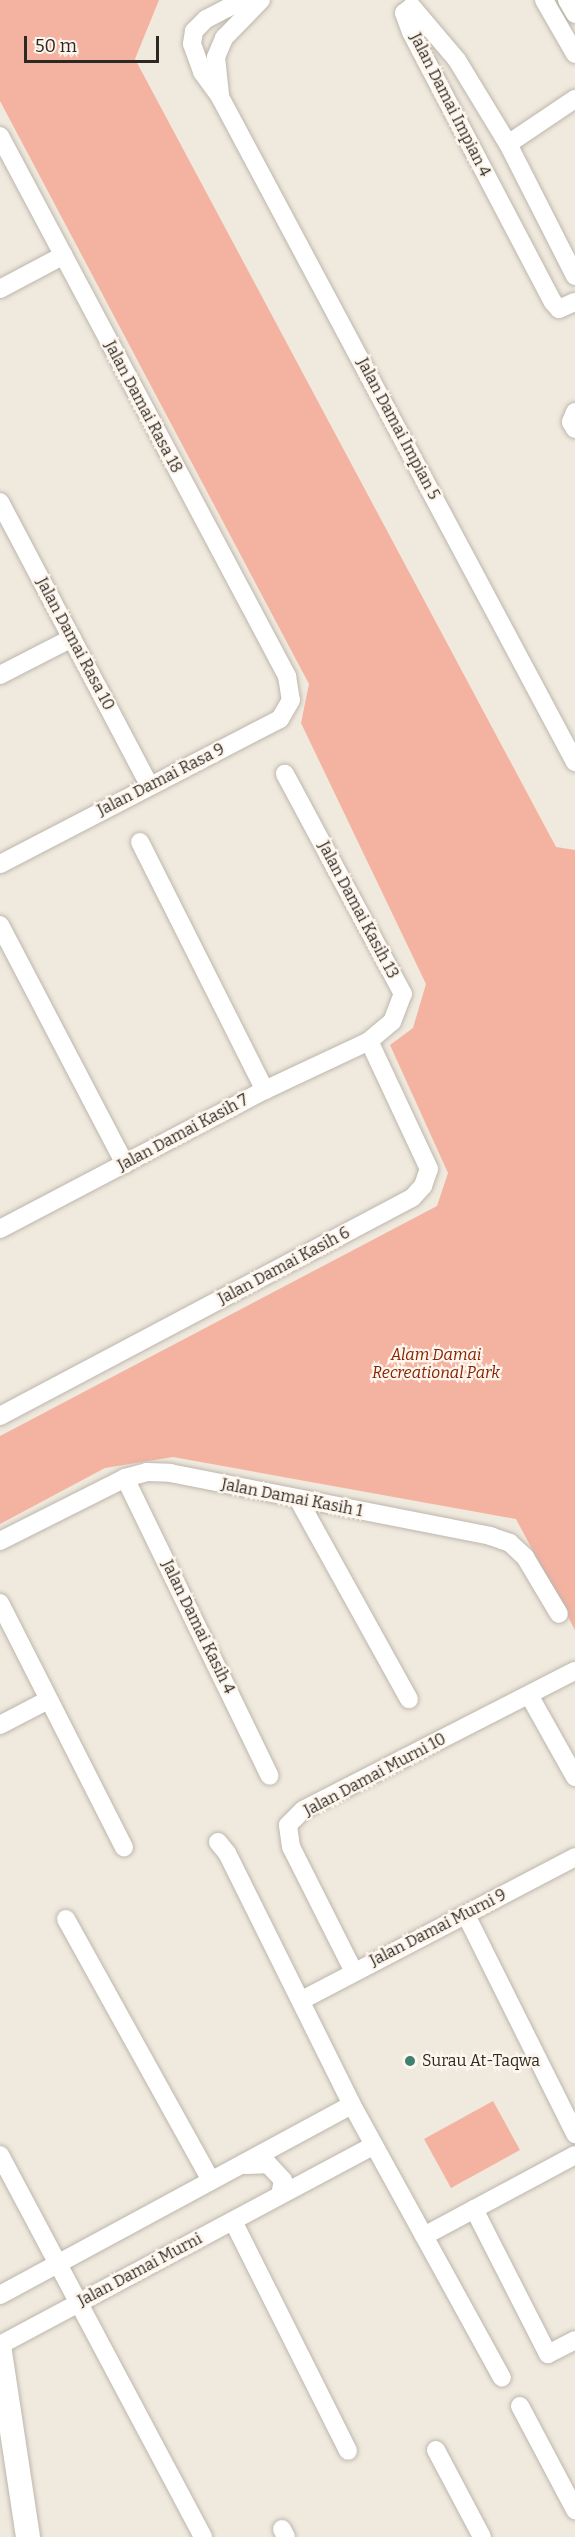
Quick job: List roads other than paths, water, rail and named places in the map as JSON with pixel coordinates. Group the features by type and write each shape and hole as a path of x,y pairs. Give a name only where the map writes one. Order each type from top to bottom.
{"street":[{"path":"220,97 202,72 192,44 194,31 206,19 243,0"},
{"path":"220,97 216,57 238,19 261,0"},
{"path":"544,0 575,54"},
{"path":"567,0 575,14"},
{"name":"Jalan Damai Impian 4","path":"575,276 508,144 457,60 412,7 404,13 411,32 553,302 559,309 575,302"},
{"name":"Jalan Damai Impian 5","path":"220,97 575,762"},
{"path":"508,144 575,99"},
{"name":"Jalan Damai Rasa 18","path":"0,136 287,676"},
{"path":"0,289 64,255"},
{"path":"575,412 571,422 575,429"},
{"name":"Jalan Damai Rasa 10","path":"0,502 150,786"},
{"path":"0,675 72,638"},
{"name":"Jalan Damai Rasa 9","path":"0,864 280,719 291,700 287,676"},
{"name":"Jalan Damai Kasih 13","path":"285,774 403,994 392,1022 369,1041"},
{"path":"140,842 265,1090"},
{"path":"0,925 125,1164"},
{"name":"Jalan Damai Kasih 7","path":"0,1229 265,1090 369,1041"},
{"name":"Jalan Damai Kasih 6","path":"0,1416 413,1197 423,1186 429,1169 369,1041"},
{"name":"Jalan Damai Kasih 1","path":"0,1541 125,1478 147,1472 170,1473 490,1536 510,1543 537,1573 559,1614"},
{"name":"Jalan Damai Kasih 4","path":"125,1478 270,1776"},
{"path":"298,1499 409,1699"},
{"path":"0,1603 46,1701 123,1847"},
{"name":"Jalan Damai Murni 10","path":"354,1972 291,1846 288,1825 303,1810 575,1671"},
{"path":"529,1695 575,1777"},
{"path":"0,1725 46,1701"},
{"path":"218,1842 227,1853 302,2000 352,2105 502,2378"},
{"name":"Jalan Damai Murni 9","path":"302,2000 575,1857"},
{"path":"466,1916 575,2134"},
{"path":"66,1919 211,2181"},
{"path":"0,2295 352,2105"},
{"name":"Jalan Damai Murni","path":"0,2345 374,2145"},
{"path":"0,2155 203,2537"},
{"path":"424,2236 575,2155"},
{"path":"240,2165 268,2164 283,2180 280,2195"},
{"path":"474,2209 548,2354 575,2340"},
{"path":"233,2221 348,2451"},
{"path":"0,2352 28,2537"},
{"path":"520,2406 575,2510"},
{"path":"436,2450 482,2537"}],"place":[{"name":"Surau At-Taqwa","path":"410,2061"}],"park label":[{"name":"Alam Damai Recreational Park","path":"436,1364"}]}
